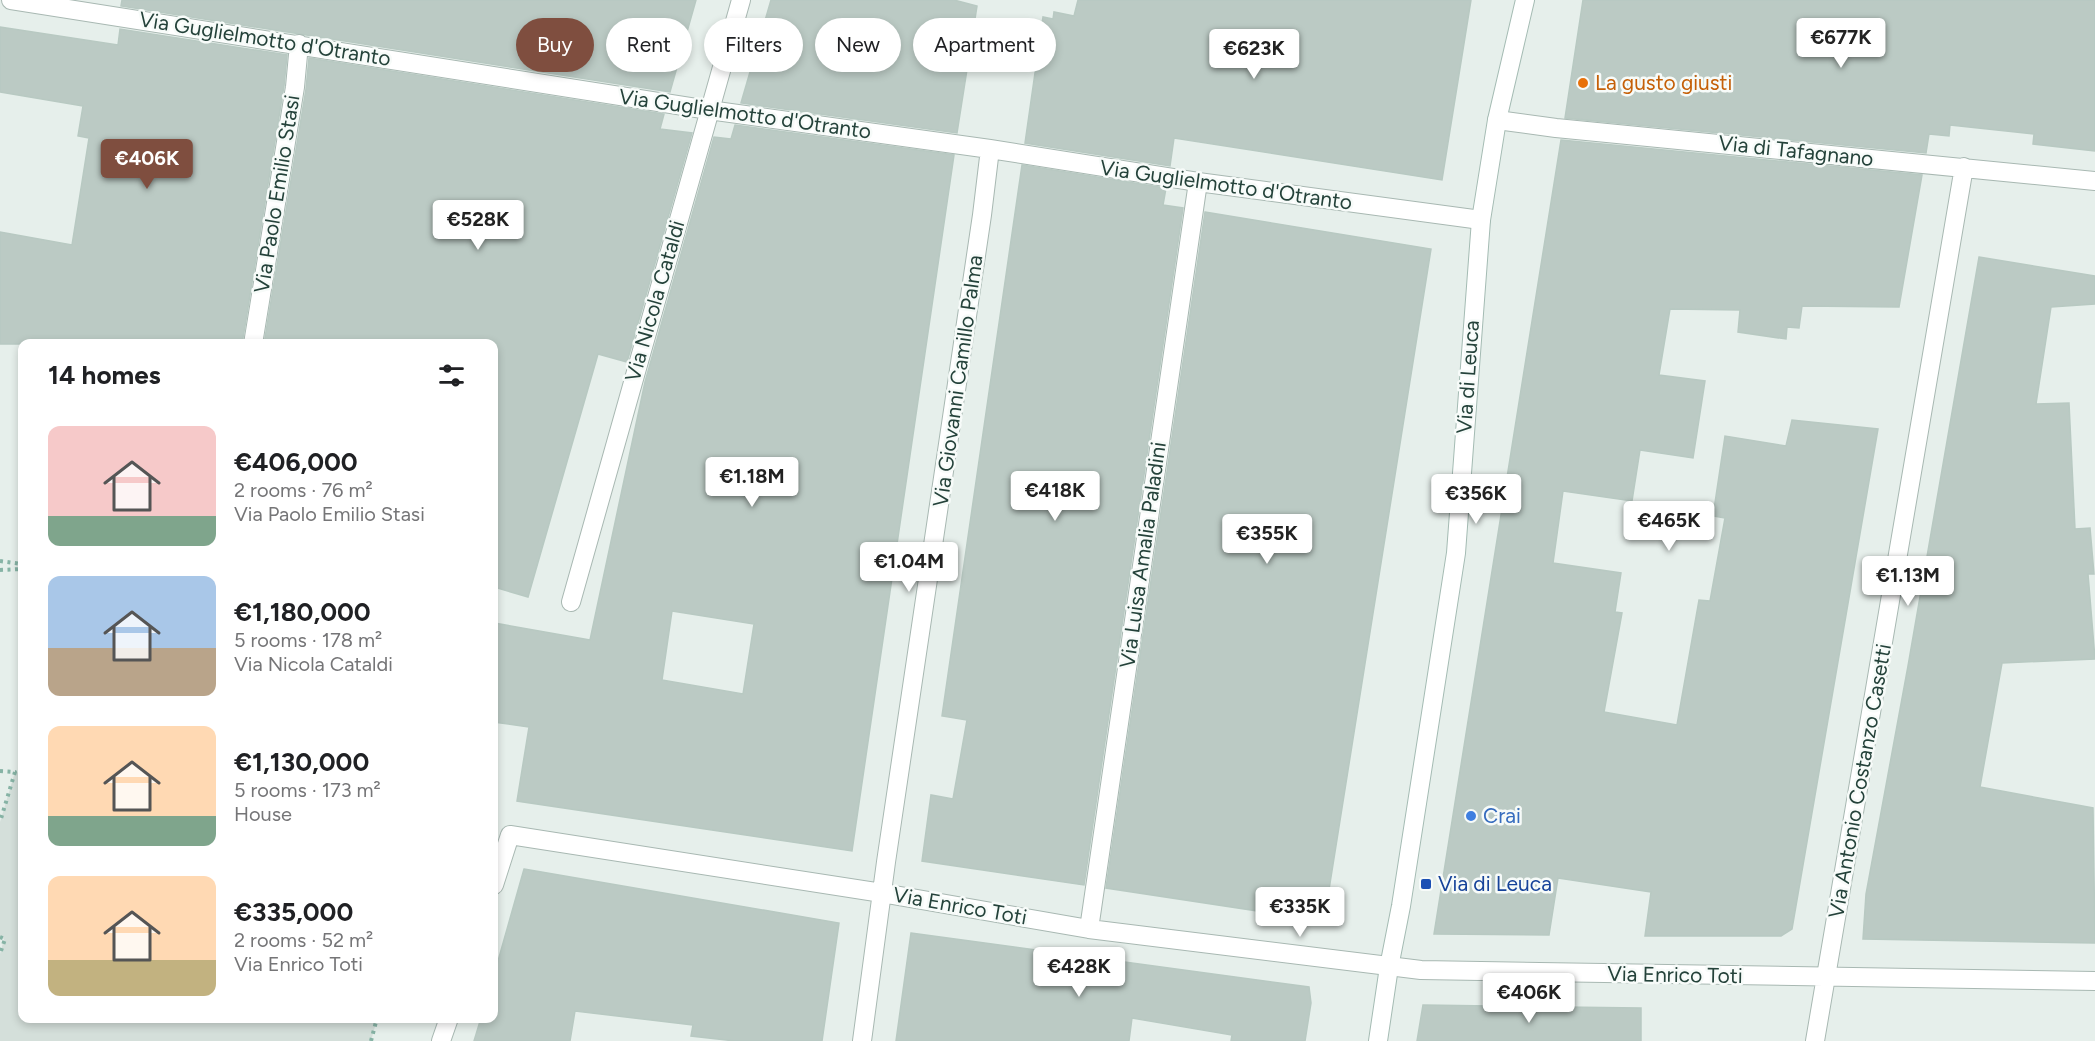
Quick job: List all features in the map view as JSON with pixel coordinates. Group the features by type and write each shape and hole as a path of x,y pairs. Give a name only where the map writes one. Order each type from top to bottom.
{"street":[{"name":"Via Guglielmotto d'Otranto","path":"11,0 709,110 990,149 1198,182 1481,220"},
{"name":"Via Nicola Cataldi","path":"571,602 741,0"},
{"name":"Via di Leuca","path":"1378,1041 1456,553 1481,220 1497,120 1525,0"},
{"name":"Via Paolo Emilio Stasi","path":"254,339 295,87 299,44"},
{"name":"Via di Tafagnano","path":"1497,120 1556,128 2095,181"},
{"name":"Via Giovanni Camillo Palma","path":"862,1041 990,149"},
{"name":"Via Antonio Costanzo Casetti","path":"1815,1041 1964,167"},
{"name":"Via Luisa Amalia Paladini","path":"1089,929 1198,182"},
{"name":"Via Enrico Toti","path":"498,872 510,835 882,893 1089,929 1389,967 1444,972 2095,981"},
{"path":"441,1041 447,1023"}],"path":[{"path":"0,561 18,563"},
{"path":"0,570 18,569"},
{"path":"0,771 15,772 0,822"},
{"path":"0,938 4,939 0,954"},
{"path":"371,1041 376,1023"}],"shaded area":[{"path":"15,772 18,772 18,1023 376,1023 371,1041 0,1041 0,954 4,939 0,937 0,822"}],"building":[{"path":"122,0 696,0 691,18 606,18 606,72 676,72 670,92 542,72 594,72 594,18 516,18 516,68 121,6"},
{"path":"771,0 954,0 977,6 975,18 913,18 913,72 967,72 957,133 741,103 750,72 803,72 803,18 766,18"},
{"path":"1078,0 1471,0 1442,180 1174,138 1170,166 1025,143 1035,72 1056,72 1054,12 1074,16"},
{"path":"1583,0 2095,0 2095,151 2033,144 2034,134 1950,125 1949,136 1929,134 1926,153 1565,118"},
{"path":"0,27 118,45 120,29 287,55 284,86 243,339 18,339 18,344 0,344 0,232 72,245 89,138 78,136 83,106 0,92"},
{"path":"309,58 664,114 660,129 692,133 627,362 598,354 528,597 498,588 498,339 265,339 306,89"},
{"path":"735,125 954,155 852,851 517,801 529,727 498,723 498,624 590,640 645,382 714,137 731,139","holes":["672,611 754,624 743,694 662,680"]},
{"path":"1561,140 1922,175 1899,307 1802,306 1799,328 1787,327 1786,339 1738,332 1740,310 1670,309 1659,375 1705,381 1693,458 1640,450 1632,501 1563,491 1553,563 1621,573 1615,612 1622,613 1604,712 1677,725 1699,600 1710,601 1725,518 1713,516 1725,436 1786,446 1792,420 1878,429 1792,929 1781,936 1645,936 1651,892 1558,878 1549,935 1434,934"},
{"path":"1022,165 1166,188 1163,205 1183,208 1084,885 922,861 931,795 953,799 967,720 942,716"},
{"path":"1205,212 1431,249 1324,921 1106,888"},
{"path":"1979,257 2095,276 2095,304 2051,307 2036,404 2069,403 2075,529 2090,528 2094,574 2088,574 2095,659 2002,663 1980,787 2093,808 2095,943 1863,939 1866,894"},
{"path":"524,869 839,923 822,1041 735,1041 691,1036 693,1025 575,1011 570,1041 474,1041 479,1023 498,1023 498,961"},
{"path":"911,933 1309,987 1311,1003 1305,1041 1231,1041 1232,1035 1132,1018 1129,1041 896,1041"},
{"path":"1423,1005 1641,1008 1641,1041 1417,1041"}],"place":[{"name":"La gusto giusti","path":"1583,83"},
{"name":"Crai","path":"1471,816"},
{"name":"Via di Leuca","path":"1426,884"}]}
